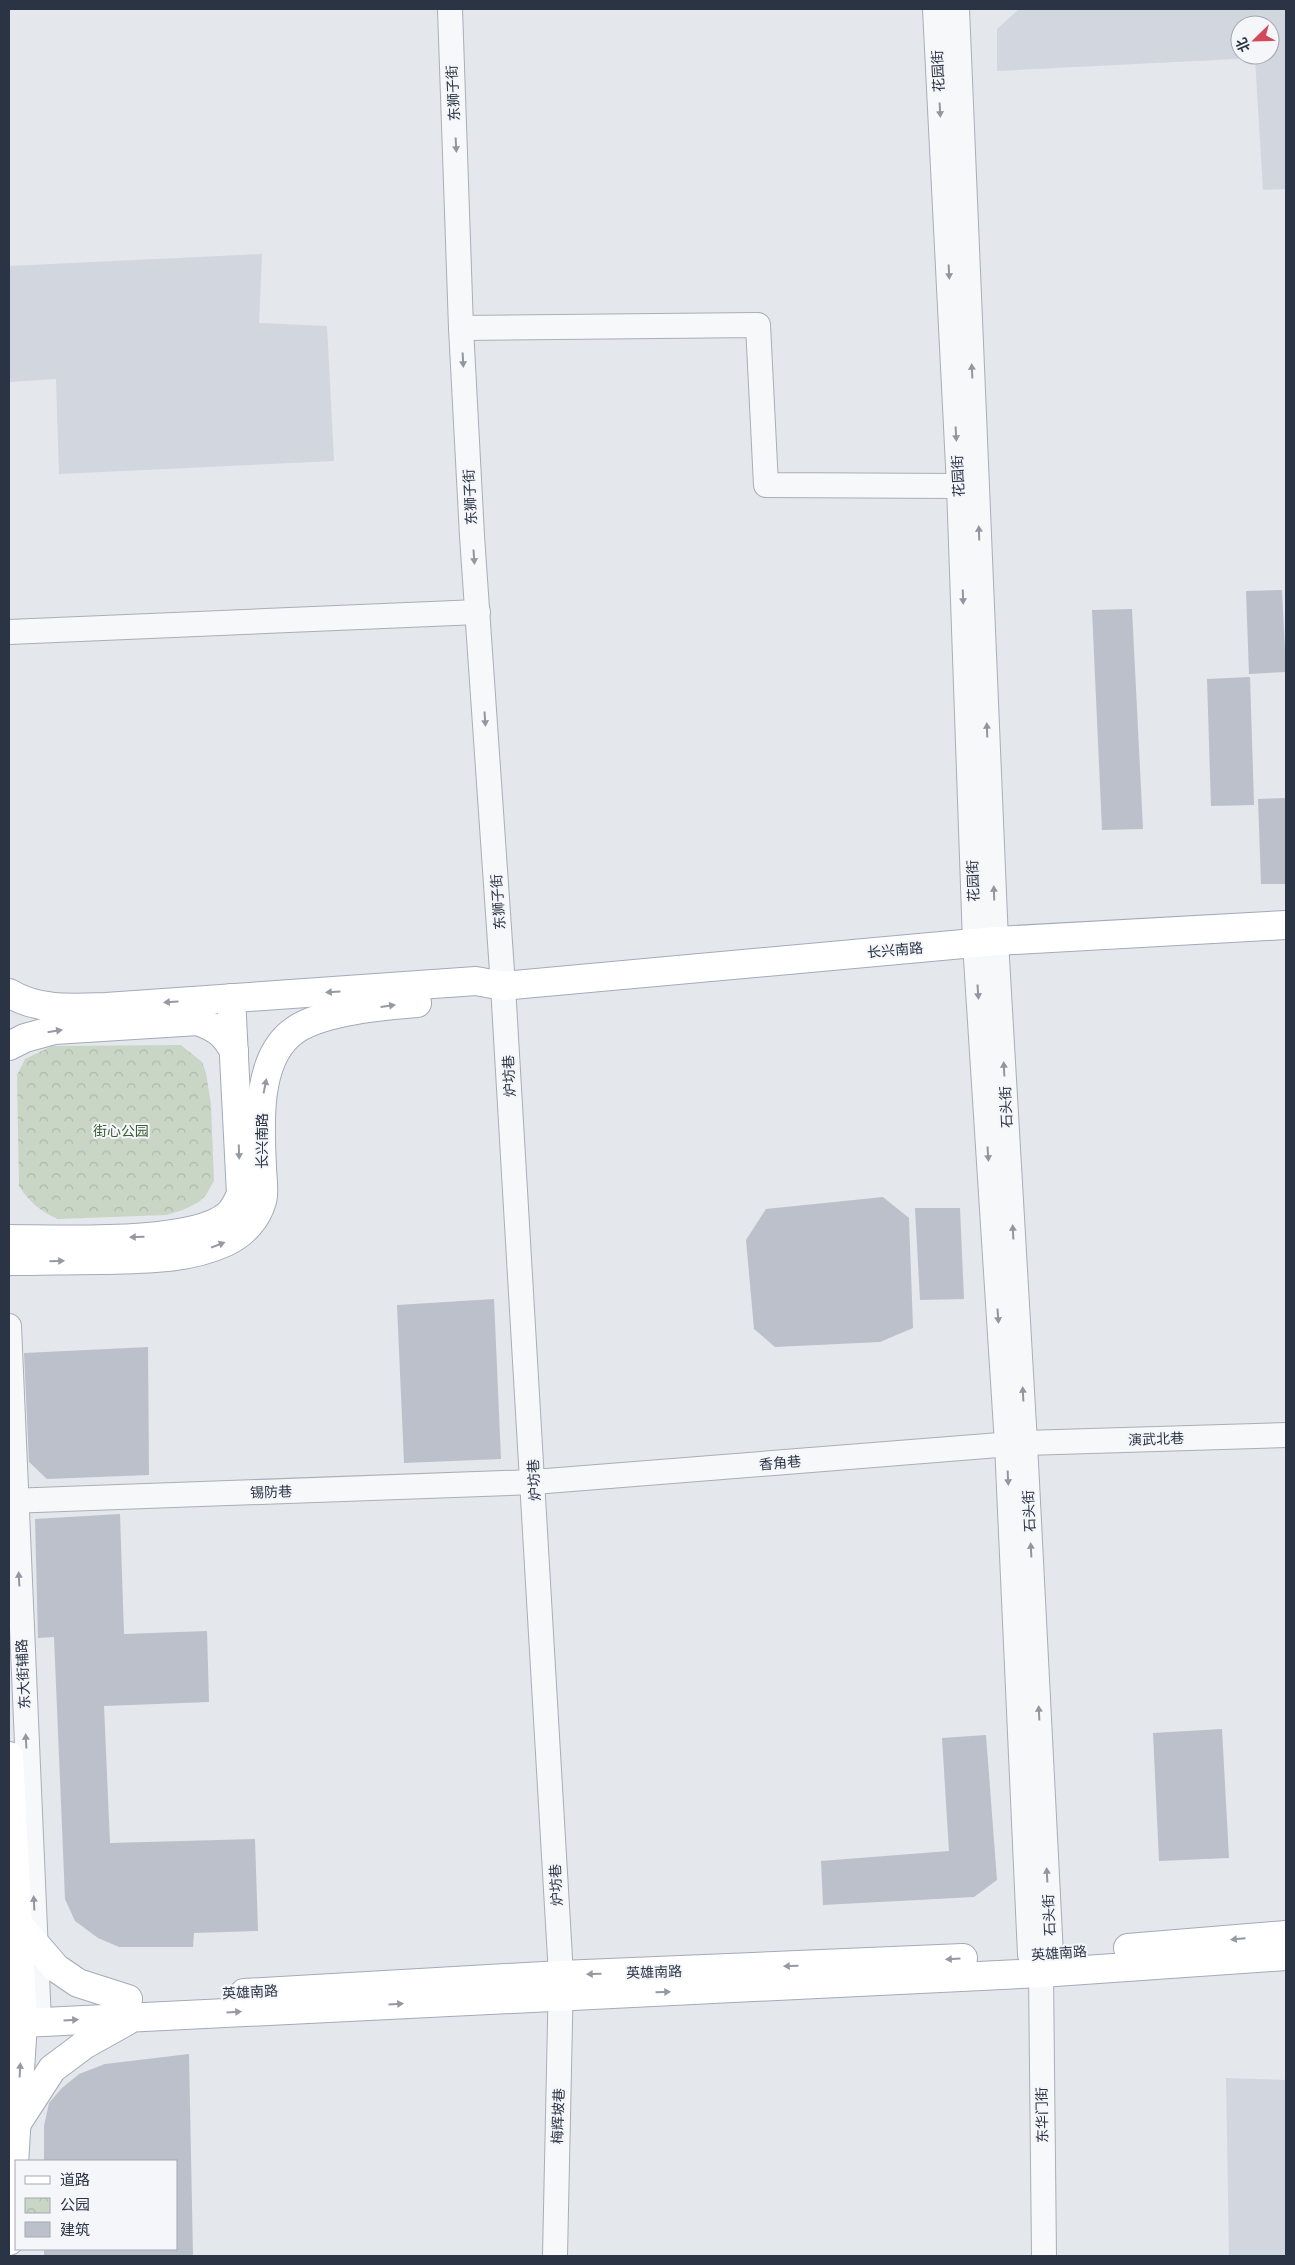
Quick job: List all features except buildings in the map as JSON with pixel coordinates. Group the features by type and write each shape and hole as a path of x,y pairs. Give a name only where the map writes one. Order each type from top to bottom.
{"main road":[{"name":"长兴南路","path":"9,1261 154,1259 183,1256 226,1242 244,1231 255,1217 262,1200 261,1132 263,1098 275,1050 290,1033 314,1021 350,1012 476,996 504,986 985,942 1286,926"},
{"name":"长兴南路","path":"9,993 25,1001 56,1008 106,1007 476,981 504,986"},
{"name":"长兴南路","path":"9,1239 152,1237 199,1229 228,1214 236,1206 240,1194 231,998"},
{"path":"9,1046 25,1038 54,1030 198,1021 216,1028 226,1038 234,1052"},
{"path":"9,1756 23,2013 9,2241"},
{"path":"17,2123 52,2069 131,2008 78,1983 56,1968 18,1924"},
{"name":"英雄南路","path":"1040,1961 1286,1935"},
{"name":"英雄南路","path":"23,2013 1040,1961 1286,1956"}],"street":[{"name":"东狮子街","path":"450,9 461,328 478,612 504,986"},
{"name":"花园街","path":"935,9 968,487"},
{"name":"花园街","path":"957,9 968,487 985,942"},
{"path":"461,328 758,325 766,486 968,487"},
{"path":"9,632 478,612"},
{"name":"石头街","path":"985,942 1016,1443 1040,1961"},
{"name":"炉坊巷","path":"504,986 534,1482 561,1986"},
{"name":"东大街辅路","path":"9,1326 12,1501 36,1944 23,2013"},
{"name":"演武北巷","path":"1016,1443 1286,1435"},
{"name":"香角巷","path":"534,1482 1016,1443"},
{"name":"锡防巷","path":"12,1501 534,1482"},
{"name":"东华门街","path":"1040,1961 1044,2256"},
{"name":"梅辉坡巷","path":"555,2256 561,1986"}],"shaded area":[{"path":"1019,9 1286,9 1286,189 1263,190 1255,65 1280,65 1280,15 1230,15 1230,59 997,71 997,29"},
{"path":"262,254 259,323 327,326 334,461 59,474 56,379 9,382 9,266"},
{"path":"1226,2078 1286,2080 1286,2256 1229,2256"}],"green space":[{"name":"街心公园","path":"181,1045 202,1062 206,1073 211,1105 214,1181 206,1195 199,1202 183,1210 166,1215 58,1219 40,1209 31,1201 19,1186 17,1075 25,1059 52,1046"}]}
